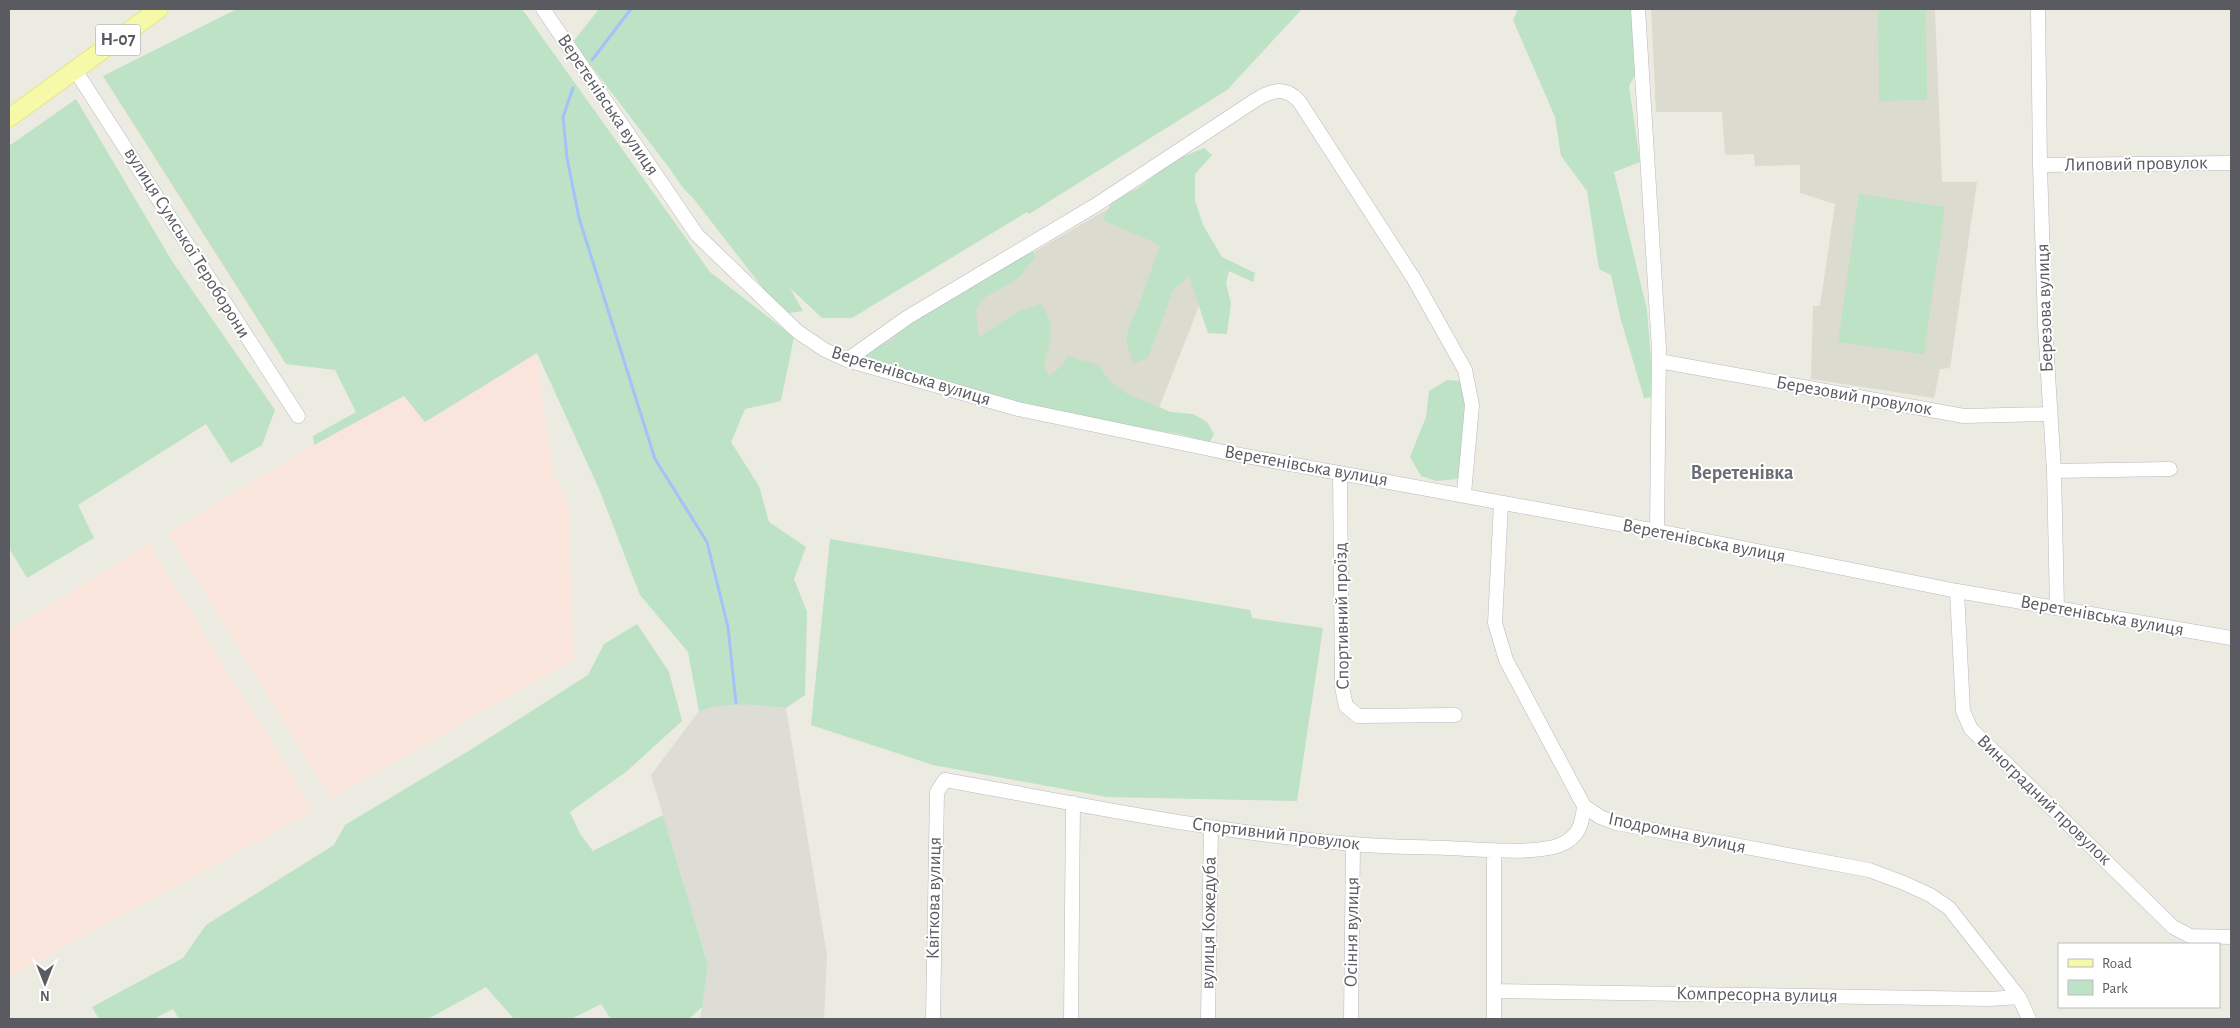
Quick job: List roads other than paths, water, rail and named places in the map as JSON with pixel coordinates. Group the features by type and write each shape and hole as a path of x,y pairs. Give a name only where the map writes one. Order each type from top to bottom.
{"main road":[{"name":"Н-07","path":"9,118 159,9"}],"street":[{"name":"Веретенівська вулиця","path":"543,9 697,235 798,332 825,350 847,360 1018,409 1340,474 1464,494 1501,503 1658,531 1957,591 2057,606 2231,638"},
{"path":"1638,9 1659,362 1658,531"},
{"name":"Березова вулиця","path":"2038,9 2040,165 2054,471 2057,606"},
{"name":"вулиця Сумської Тероборони","path":"75,70 298,416"},
{"path":"847,360 908,317 1096,205 1257,100 1275,90 1291,93 1299,101 1414,279 1465,370 1472,405 1464,494"},
{"name":"Липовий провулок","path":"2040,165 2231,163"},
{"name":"Березовий провулок","path":"1659,362 1964,416 2050,414"},
{"path":"2054,471 2170,469"},
{"name":"Спортивний проїзд","path":"1340,474 1342,687 1346,706 1358,716 1455,715"},
{"name":"Іподромна вулиця","path":"1501,503 1495,623 1506,660 1584,806 1600,818 1616,823 1869,870 1904,883 1949,908 2019,997 2029,1019"},
{"name":"Виноградний провулок","path":"1957,591 1963,711 1971,729 2173,927 2190,936 2231,936"},
{"name":"Спортивний провулок","path":"945,780 1211,828 1353,844 1494,850 1544,849 1560,845 1575,837 1582,825 1584,806"},
{"name":"Квіткова вулиця","path":"933,1019 936,792 945,780"},
{"path":"1072,1019 1073,803"},
{"name":"вулиця Кожедуба","path":"1208,1019 1211,828"},
{"name":"Осіння вулиця","path":"1351,1019 1353,844"},
{"path":"1494,850 1494,1019"},
{"name":"Компресорна вулиця","path":"1494,991 2019,997"}],"waterway":[{"path":"592,60 631,9"},
{"path":"573,88 563,117 567,158 579,218 655,459 707,542 728,627 736,703"}],"district":[{"name":"Веретенівка","path":"1742,473"}]}
